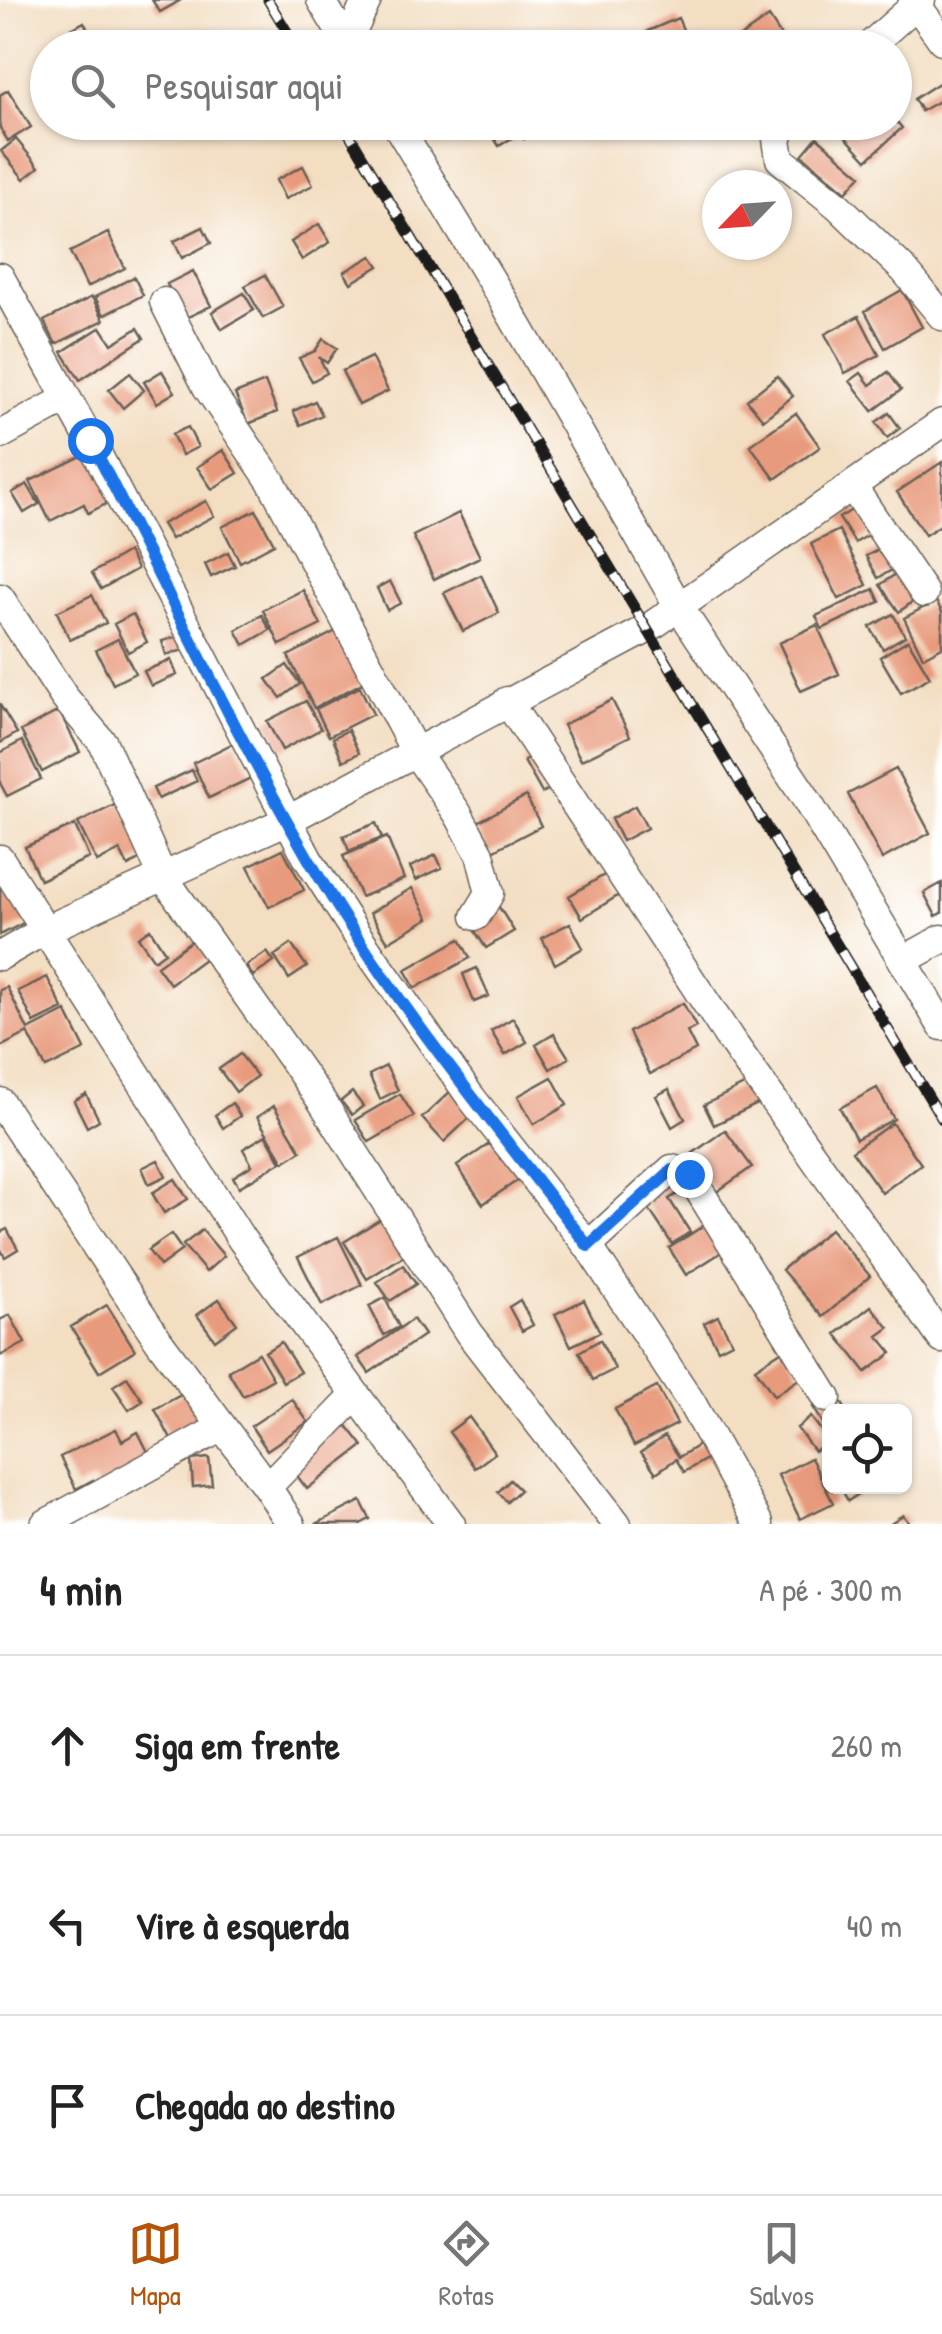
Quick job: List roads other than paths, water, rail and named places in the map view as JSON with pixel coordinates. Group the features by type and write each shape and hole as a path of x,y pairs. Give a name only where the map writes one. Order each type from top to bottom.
{"street":[{"path":"320,0 339,30"},
{"path":"354,30 367,0"},
{"path":"886,30 916,1 942,40"},
{"path":"406,140 679,607 803,794 942,1026"},
{"path":"776,140 780,158 905,271 942,316"},
{"path":"0,278 90,440 288,820 355,932 470,1096 588,1246 691,1402 759,1524"},
{"path":"164,302 207,387 271,481 416,753 480,854 490,893 476,916"},
{"path":"0,435 66,399"},
{"path":"0,956 43,931 288,820 647,629 942,423"},
{"path":"852,486 924,593"},
{"path":"0,598 64,697 103,744 162,876 322,1103 469,1333 617,1524"},
{"path":"508,701 730,1038 942,1339"},
{"path":"0,859 242,1240 450,1524"},
{"path":"904,960 942,938"},
{"path":"0,1102 158,1342 268,1487 290,1524"},
{"path":"588,1246 672,1170 689,1174 827,1398"},
{"path":"268,1487 355,1396"},
{"path":"45,1524 222,1428"}],"railway":[{"path":"268,0 286,30"},
{"path":"353,140 942,1119"}]}
